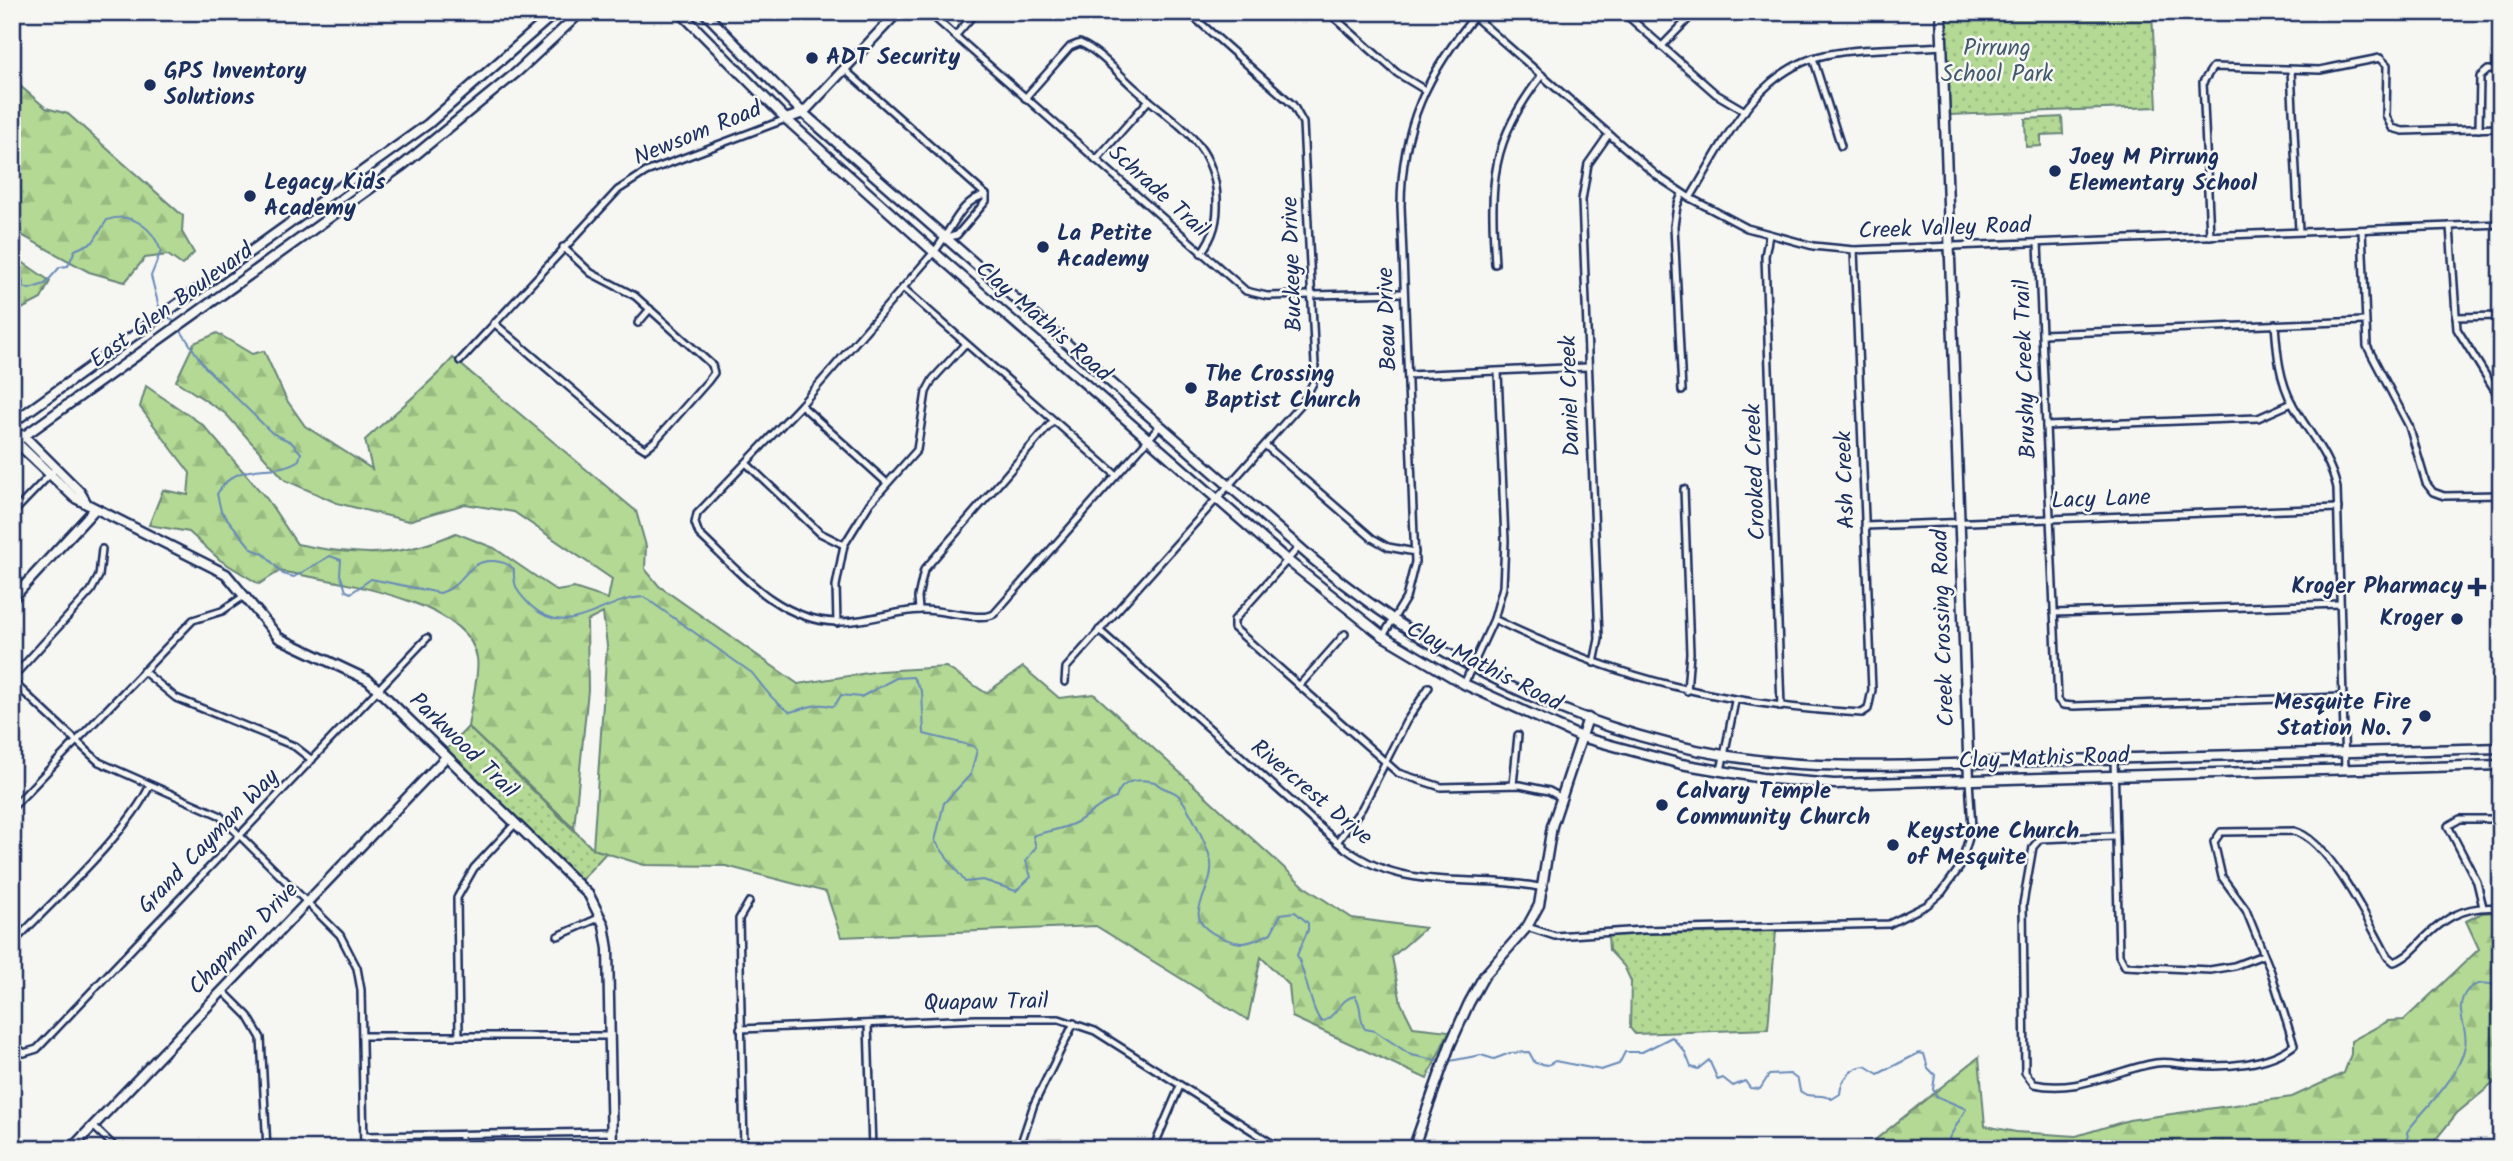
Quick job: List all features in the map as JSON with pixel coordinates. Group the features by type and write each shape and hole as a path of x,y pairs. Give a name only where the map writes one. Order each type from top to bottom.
{"main road":[{"name":"East Glen Boulevard","path":"12,423 428,124 556,12"},
{"name":"East Glen Boulevard","path":"13,442 403,165 463,117 581,12"},
{"name":"Clay Mathis Road","path":"680,12 786,119 934,253 1287,560 1383,636 1464,684 1581,737 1662,760 1762,778 1833,784 2501,765"},
{"name":"Clay Mathis Road","path":"704,12 803,113 1299,547 1394,622 1472,670 1588,718 1642,737 1725,754 1815,765 2501,748"},
{"name":"Newsom Road","path":"786,119 803,113 898,12"},
{"name":"Creek Crossing Road","path":"1941,12 1969,780"},
{"path":"323,199 333,213"},
{"path":"1002,312 1014,297"},
{"name":"Parkwood Trail","path":"12,432 24,436 75,498 218,568 246,595 279,638 356,673 378,690 583,889 601,917 608,949 612,1149"},
{"name":"Parkwood Trail","path":"13,442 53,471"},
{"path":"12,599 95,509"},
{"path":"1413,1149 1450,1045 1484,976 1527,927 1544,888 1552,826 1588,718"},
{"path":"2435,749 2436,767"},
{"path":"2249,754 2249,773"},
{"name":"Chapman Drive","path":"71,1149 446,757"}],"street":[{"name":"Schrade Trail","path":"928,12 1239,287 1252,294 1312,296 1404,293"},
{"path":"956,35 976,12"},
{"name":"Buckeye Drive","path":"1065,682 1066,668 1266,446 1303,402 1313,383 1306,138 1301,116 1293,105 1188,12"},
{"path":"1328,12 1397,73 1425,90"},
{"path":"1623,12 1722,99 1745,111"},
{"path":"1661,47 1695,12"},
{"name":"Beau Drive","path":"1383,636 1394,622 1410,588 1415,552 1404,293 1403,171 1412,124 1425,90 1444,54 1474,14"},
{"name":"Creek Valley Road","path":"1474,14 1609,134 1682,194 1736,224 1813,246 1854,250 2501,224"},
{"path":"1025,98 1077,43 1089,48 1149,100 1195,141 1212,163 1217,215 1214,230 1201,253"},
{"path":"1690,198 1745,111 1774,78 1813,58 1838,53 1943,46"},
{"path":"1813,58 1840,146"},
{"path":"2210,236 2203,82 2206,73 2221,65 2291,71 2331,69 2380,58 2387,65 2386,116 2392,128 2403,131 2501,128"},
{"path":"844,69 986,195 986,201 957,235 947,238"},
{"path":"2479,129 2480,76 2488,70 2501,70"},
{"path":"2291,71 2300,231"},
{"path":"1494,264 1492,197 1497,160 1513,116 1542,75"},
{"path":"1096,160 1149,100"},
{"name":"Newsom Road","path":"460,361 618,190 646,172 786,119"},
{"name":"Daniel Creek","path":"1594,663 1599,631 1582,191 1592,158 1609,134"},
{"path":"1682,194 1674,226 1682,391"},
{"path":"986,195 977,196 950,225 947,238 801,405 697,514 695,523 699,534 777,605 811,619 837,623 919,610 960,612 982,619 995,614 1160,426"},
{"path":"963,211 972,218"},
{"path":"2450,226 2456,317 2460,333 2501,400"},
{"path":"2362,230 2364,321 2369,354 2409,426 2429,488 2444,496 2501,495"},
{"name":"Crooked Creek","path":"1769,235 1765,257 1781,707"},
{"name":"Brushy Creek Trail","path":"2038,243 2057,696 2061,703 2074,706 2342,697"},
{"path":"494,323 645,449 714,373 706,358 635,296 591,273 563,247"},
{"name":"Ash Creek","path":"1781,707 1861,713 1868,709 1872,690 1854,250"},
{"path":"903,288 1116,475"},
{"path":"638,323 650,309"},
{"path":"2456,317 2501,316"},
{"path":"2042,334 2364,321"},
{"path":"2275,324 2279,362 2292,403 2333,473 2338,508 2345,770"},
{"path":"837,623 836,586 844,545 870,503 917,450 921,438 923,404 933,379 965,344"},
{"path":"1408,375 1587,367"},
{"path":"1464,684 1494,619 1505,566 1498,372"},
{"path":"2046,426 2258,418 2292,403"},
{"path":"801,405 887,483"},
{"path":"919,610 918,597 924,570 1053,421"},
{"path":"1266,446 1373,538 1388,547 1415,552"},
{"path":"746,463 820,533 844,545"},
{"path":"12,514 53,471"},
{"path":"1684,489 1690,653 1687,691"},
{"name":"Lacy Lane","path":"1865,526 2338,508"},
{"path":"1299,547 1233,623 1234,628 1387,764 1409,778 1441,787 1513,785 1537,788 1560,797"},
{"path":"102,549 99,576 92,591 12,679 105,766 211,810 240,834 340,935 357,968 362,1037 364,1149"},
{"path":"12,808 197,617 222,611 246,595"},
{"path":"2054,613 2340,604"},
{"path":"1494,619 1594,663 1687,691 1781,707"},
{"name":"Rivercrest Drive","path":"1099,630 1337,842 1369,864 1418,879 1502,881 1544,888"},
{"path":"1298,686 1345,634"},
{"name":"Grand Cayman Way","path":"12,1043 24,1053 37,1049 427,638"},
{"path":"143,671 176,698 293,746 312,760"},
{"path":"1337,842 1362,808 1387,764 1406,722 1429,687"},
{"path":"1721,771 1734,701"},
{"path":"1513,785 1518,735"},
{"path":"2114,759 2119,955 2125,967 2210,970 2234,966 2263,955"},
{"name":"Creek Crossing Road","path":"1527,927 1555,936 1643,930 1889,924 1927,905 1942,892 1960,867 1972,828 1969,780"},
{"path":"12,944 110,840 143,801 150,785"},
{"path":"2483,907 2470,867 2448,826 2460,819 2501,819"},
{"path":"459,1036 457,898 474,869 515,824"},
{"path":"2114,836 2040,839 2033,847 2023,904 2025,1072 2029,1081 2045,1086 2065,1086 2155,1063 2213,1067 2236,1064 2265,1058 2294,1045 2246,909 2222,877 2214,846 2217,835 2221,832 2299,832 2343,877 2387,956 2394,962 2408,955 2445,919 2460,911 2483,907 2501,908"},
{"path":"744,1149 739,919 749,902"},
{"path":"558,936 601,917"},
{"path":"222,990 248,1016 261,1038 267,1149"},
{"name":"Quapaw Trail","path":"740,1030 1048,1017 1095,1031 1281,1149"},
{"path":"1019,1149 1034,1104 1073,1023"},
{"path":"868,1024 872,1149"},
{"path":"362,1037 610,1036"},
{"path":"1153,1149 1180,1086"},
{"path":"93,1126 117,1149"},
{"path":"363,1136 612,1132"},
{"path":"461,1135 461,1149"}],"green space":[{"name":"Pirrung School Park","path":"1945,12 2152,12 2157,107 1949,115"},
{"path":"19,85 46,108 68,114 183,216 182,232 194,253 182,265 168,255 145,258 125,282 89,272 12,230 12,96"},
{"path":"2062,117 2063,134 2041,135 2041,146 2026,147 2025,119"},
{"path":"12,255 50,281 41,299 12,314"},
{"path":"217,333 252,354 264,351 286,399 305,426 372,469 365,440 453,358 636,511 646,546 645,569 659,586 798,684 880,671 946,667 986,693 1023,667 1059,698 1094,694 1305,887 1352,918 1425,928 1392,957 1401,1003 1413,1027 1449,1031 1427,1079 1292,1017 1289,985 1261,957 1248,1020 1096,926 841,937 826,892 726,866 644,865 593,849 607,646 603,613 587,621 588,690 574,828 468,727 476,682 477,658 468,637 449,620 393,596 330,580 280,571 259,584 220,560 189,532 149,525 163,490 188,495 190,473 140,407 146,386 203,425 267,499 297,544 339,551 378,553 416,547 456,533 494,548 557,591 574,588 608,599 612,579 514,512 465,504 408,521 337,503 285,480 226,414 176,381 194,343"},
{"path":"468,727 593,849 606,853 581,880 447,749"},
{"path":"2501,912 2501,1077 2457,1113 2428,1149 1877,1149 1875,1140 1979,1057 1985,1126 2016,1132 2076,1136 2129,1120 2292,1097 2344,1073 2351,1054 2351,1041 2388,1021 2404,1020 2479,949 2466,921 2482,913"},
{"path":"1776,931 1768,1029 1635,1034 1630,1028 1631,981 1624,966 1609,950 1608,935"}],"waterway":[{"path":"12,284 21,275 24,287 29,289 45,284 60,267 68,266 75,250 93,242 107,220 125,218 147,229 161,251 151,276 159,307 163,311"},
{"path":"167,315 175,323"},
{"path":"179,328 205,367 272,433 291,442 301,453 299,460 289,465 235,476 225,483 217,494 221,511 252,549 264,554 283,574 294,577 330,556 341,560 340,574 346,591 351,593 371,579 440,593 455,585 477,564 497,561 514,569 517,589 531,606 545,616 559,620 572,619 628,599 644,597 752,673 773,699 790,712 818,705 833,706 841,695 861,697 896,678 913,677 922,692 924,734 973,746 977,750 971,774 944,803 935,841 965,882 983,880 1016,891 1031,877 1026,861 1036,847 1033,836 1075,823 1116,798 1126,784 1142,780 1155,782 1182,800 1207,848 1211,869 1199,910 1199,917 1207,929 1228,940 1248,942 1271,933 1281,914 1295,912 1308,923 1308,930 1297,955 1315,1010 1322,1022 1346,1000 1355,996 1365,1029 1375,1031 1411,1055 1441,1061"},
{"path":"2406,1149 2409,1144 2407,1132 2448,1082 2461,1059 2466,1040 2461,1006 2466,992 2469,988 2482,984 2501,987"},
{"path":"1450,1061 1481,1055 1494,1059 1510,1053 1529,1052 1535,1063 1548,1065 1555,1061 1601,1070 1619,1064 1625,1052 1642,1052 1672,1037 1685,1052 1691,1067 1698,1069 1709,1060 1718,1080 1723,1078 1733,1086 1745,1081 1750,1088 1760,1089 1769,1075 1790,1074 1798,1080 1800,1091 1832,1099 1840,1094 1845,1079 1855,1069 1865,1066 1878,1074 1919,1053 1924,1054 1928,1068 1935,1075 1933,1089 1936,1096 1966,1109 1949,1138 1954,1149"},
{"path":"1957,1149 1971,1149"}],"place":[{"name":"ADT Security","path":"812,58"},
{"name":"GPS Inventory Solutions","path":"150,85"},
{"name":"Joey M Pirrung Elementary School","path":"2055,171"},
{"name":"Legacy Kids Academy","path":"250,196"},
{"name":"La Petite Academy","path":"1043,247"},
{"name":"The Crossing Baptist Church","path":"1191,388"},
{"name":"Kroger Pharmacy","path":"2477,587"},
{"name":"Kroger","path":"2457,619"},
{"name":"Mesquite Fire Station No. 7","path":"2425,716"},
{"name":"Calvary Temple Community Church","path":"1662,805"},
{"name":"Keystone Church of Mesquite","path":"1893,845"}]}
